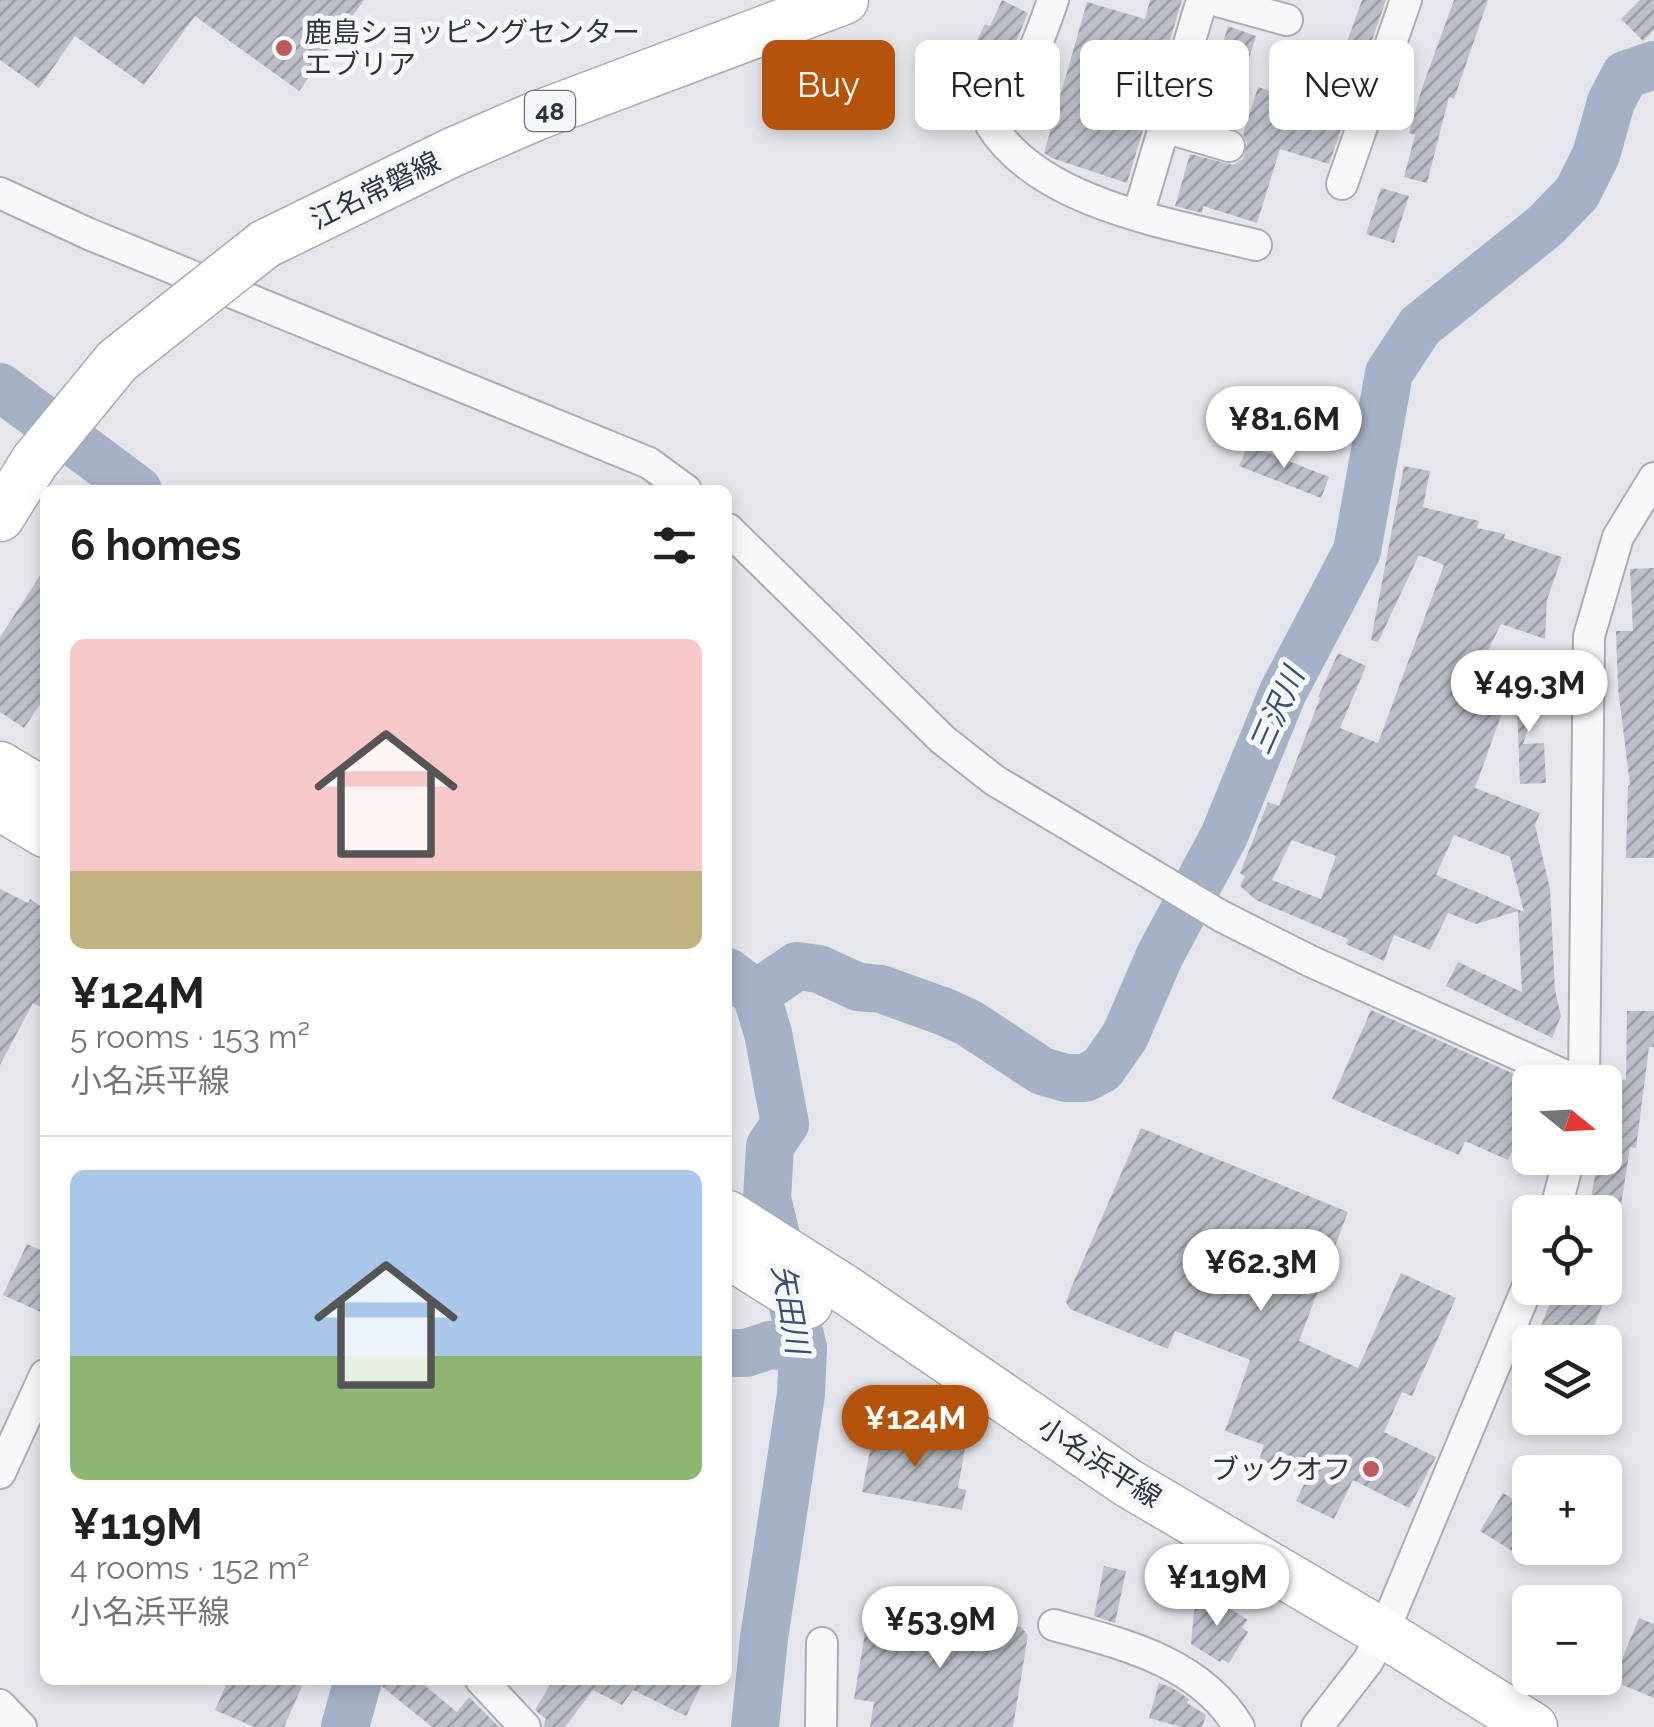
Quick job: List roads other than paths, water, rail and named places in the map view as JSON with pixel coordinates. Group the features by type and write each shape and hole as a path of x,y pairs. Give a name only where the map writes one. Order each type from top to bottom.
{"main road":[{"name":"江名常磐線","path":"0,517 35,461 117,362 265,244 536,116 844,0"},
{"path":"0,766 40,790"},
{"path":"0,806 40,829"},
{"name":"小名浜平線","path":"740,1243 1375,1647 1480,1727"},
{"name":"小名浜平線","path":"1375,1647 1533,1727"}],"street":[{"path":"1053,0 1030,66 990,125 1004,146 1038,173 1104,204 1256,245"},
{"path":"1190,40 1202,0"},
{"path":"1214,0 1287,20"},
{"path":"1342,184 1406,0"},
{"path":"1138,215 1163,130"},
{"path":"1171,130 1230,146"},
{"path":"0,194 107,242 649,463 679,485"},
{"path":"1582,1065 1589,636 1618,537 1654,478"},
{"path":"732,532 942,739 994,780 1221,916 1310,961 1544,1065"},
{"path":"1318,1727 1375,1647 1520,1305"},
{"path":"0,1473 40,1386"},
{"path":"1054,1626 1153,1656 1193,1677 1210,1690 1239,1727"},
{"path":"821,1727 822,1643"},
{"path":"486,1685 525,1727"},
{"path":"0,1705 21,1727"}],"waterway":[{"name":"三沢川","path":"756,994 797,966 819,969 858,987 881,989 945,1012 969,1023 1042,1071 1066,1078 1085,1078 1102,1069 1125,1036 1160,955 1224,836 1283,692 1357,551 1389,373 1420,326 1545,226 1577,193 1596,155 1611,102 1625,75 1654,65"},
{"name":"矢田川","path":"0,387 131,485"},
{"name":"矢田川","path":"732,975 756,994 768,1033 785,1124 770,1146 767,1198 803,1348 801,1394 764,1638 755,1727"},
{"path":"732,1353 770,1345 803,1348"},
{"path":"345,1727 357,1685"}],"place":[{"name":"鹿島ショッピングセンター エブリア","path":"284,48"},
{"name":"ブックオフ","path":"1371,1469"}]}
